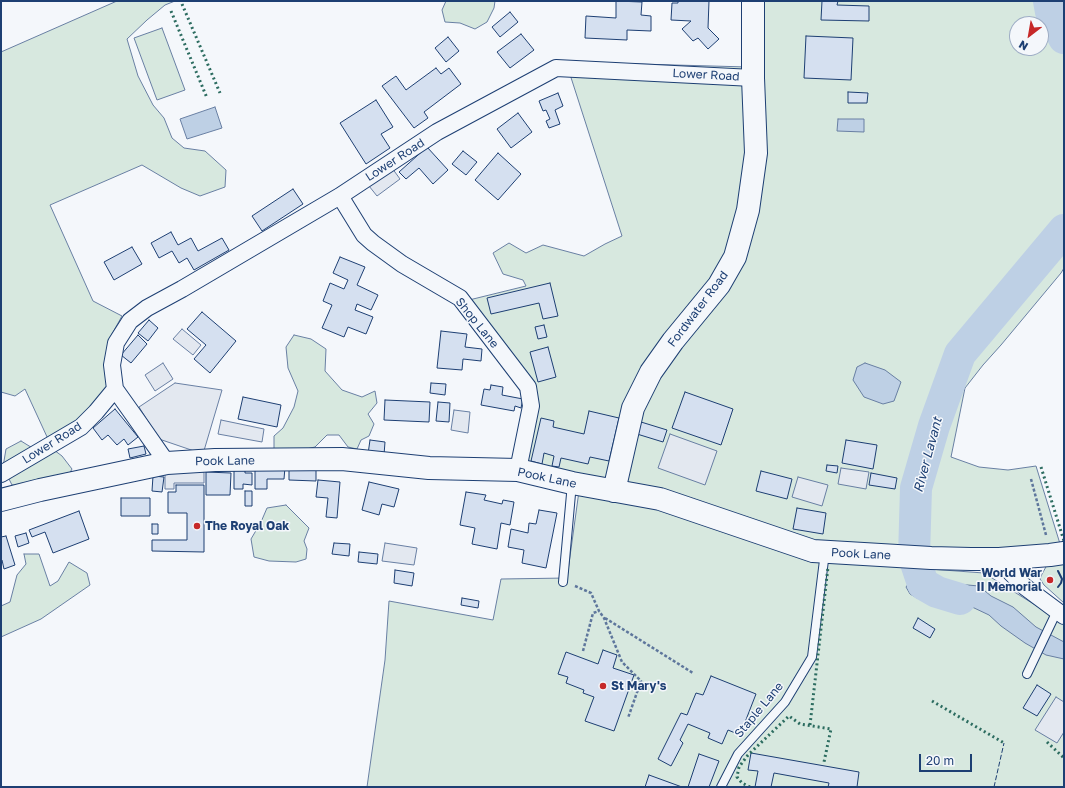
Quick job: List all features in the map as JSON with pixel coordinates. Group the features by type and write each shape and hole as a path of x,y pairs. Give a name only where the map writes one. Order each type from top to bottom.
{"street":[{"name":"Fordwater Road","path":"614,491 633,408 651,372 673,341 719,284 735,257 748,210 756,153 753,78 753,1"},
{"name":"Lower Road","path":"167,463 115,389 112,365 116,343 130,320 147,308 340,196 437,132 556,68 753,78"},
{"name":"Shop Lane","path":"340,196 364,235 373,243 402,264 460,298 528,387 532,406 518,470"},
{"name":"Lower Road","path":"1,474 81,426 96,412 115,389"},
{"name":"Pook Lane","path":"1,500 40,490 167,463 215,460 342,459 429,468 518,470 572,483 660,499 813,552 904,557 999,559 1057,554"},
{"path":"999,559 1025,587 1060,613"}],"lane":[{"path":"563,582 572,483"},
{"name":"Staple Lane","path":"721,787 738,754 785,702 812,657 824,552"},
{"path":"1027,674 1050,627 1060,613"}],"path":[{"path":"1030,480 1047,541 1057,554"},
{"path":"563,582 591,593 599,611 604,618 622,662 641,681 628,718"},
{"path":"583,651 593,613 599,611"},
{"path":"604,618 694,673"},
{"path":"630,686 638,689"}],"shaded area":[{"path":"117,1 175,1 165,5 127,39 138,76 153,105 164,118 172,138 184,148 205,151 226,170 225,187 200,196 181,188 142,165 50,205 93,301 122,316 112,334 105,362 108,386 78,420 48,439 25,389 15,396 1,392 1,52"},
{"path":"446,1 495,1 494,8 487,22 475,29 460,23 445,22 442,10"},
{"path":"758,1 1064,1 1064,268 965,388 951,457 979,467 1008,470 1036,466 1061,547 1002,554 813,547 522,467 534,406 465,301 526,286 523,280 503,274 493,253 509,243 526,253 543,245 584,256 622,236 566,62 748,67"},
{"path":"162,28 185,90 157,100 134,38"},
{"path":"392,168 400,179 377,196 369,186"},
{"path":"182,329 201,345 193,355 173,339"},
{"path":"294,335 311,339 326,349 325,371 342,390 362,397 375,391 377,403 368,414 374,424 369,436 361,440 357,449 348,447 339,435 327,435 315,447 298,451 274,450 274,436 283,428 294,407 298,391 288,368 286,347"},
{"path":"163,363 173,379 155,391 145,375"},
{"path":"175,383 222,390 203,454 159,439 139,407"},
{"path":"454,410 470,412 468,433 451,430"},
{"path":"221,420 264,429 262,442 218,434"},
{"path":"670,434 717,451 705,485 658,468"},
{"path":"21,441 34,449 54,450 62,456 72,469 67,478 25,487 12,485 3,467 6,449"},
{"path":"841,468 869,472 866,489 838,484"},
{"path":"165,471 204,472 204,483 174,483 174,489 165,489"},
{"path":"798,477 828,485 822,506 792,497"},
{"path":"579,491 658,506 811,562 834,562 984,573 1064,623 1064,787 367,787 385,660 389,601 493,620 501,579 567,578"},
{"path":"286,505 309,528 304,541 307,549 306,559 296,562 269,561 254,557 251,539 267,508"},
{"path":"385,543 417,548 414,565 382,561"},
{"path":"24,554 39,554 50,586 58,581 69,562 87,573 90,585 41,619 1,637 1,606 10,602 17,575 26,564"},
{"path":"1064,560 1064,603 1044,585 1040,579 1047,565"},
{"path":"1056,697 1064,702 1064,732 1057,743 1035,730"}],"water":[{"path":"215,107 222,128 187,139 180,119"},
{"path":"838,119 864,119 864,132 837,131"},
{"path":"865,363 885,370 901,382 894,401 883,404 864,397 853,380 857,367"},
{"path":"911,580 979,586 991,596 1013,607 1036,627 1064,642 1064,659 1046,655 1025,643 1001,626 989,615 970,606 917,598 910,594 906,587"}],"building":[{"path":"616,1 642,2 641,15 651,16 651,31 627,30 627,40 585,38 586,16 616,18"},
{"path":"678,1 709,1 708,28 719,39 708,49 698,38 693,41 682,29 691,21 671,20 672,3 678,3"},
{"path":"822,1 838,1 837,5 869,6 869,21 821,20"},
{"path":"510,12 518,22 500,37 492,27"},
{"path":"521,34 534,50 510,68 497,52"},
{"path":"806,36 853,38 851,80 804,78"},
{"path":"448,37 459,51 446,62 435,48"},
{"path":"436,68 441,74 449,68 461,84 424,112 428,118 414,128 382,86 396,76 406,90"},
{"path":"848,92 868,93 867,103 848,103"},
{"path":"558,93 563,106 555,110 560,124 549,128 546,121 550,119 546,110 543,111 539,101"},
{"path":"376,100 393,127 381,134 390,148 366,164 340,123"},
{"path":"518,113 532,132 511,148 497,129"},
{"path":"427,147 448,170 433,184 419,168 406,179 399,172"},
{"path":"463,151 477,162 466,175 452,164"},
{"path":"498,153 521,174 498,200 475,180"},
{"path":"293,189 303,204 262,231 252,216"},
{"path":"171,232 178,245 191,238 198,251 222,238 229,250 194,270 187,258 179,263 172,251 159,258 151,243"},
{"path":"132,247 142,264 114,280 104,262"},
{"path":"340,257 365,267 357,285 378,295 371,310 357,304 355,310 373,317 366,334 348,327 344,337 322,328 332,305 323,301 330,283 344,289 348,280 333,273"},
{"path":"550,283 558,316 543,319 539,303 491,314 487,298"},
{"path":"202,312 236,341 210,373 194,359 206,345 187,329"},
{"path":"149,320 158,328 148,341 138,333"},
{"path":"544,325 547,337 538,339 535,327"},
{"path":"441,331 467,334 465,347 482,349 481,361 463,359 462,370 437,368"},
{"path":"138,335 147,344 131,363 121,355"},
{"path":"548,347 556,377 538,382 530,352"},
{"path":"431,383 446,384 445,395 430,393"},
{"path":"491,385 503,387 502,395 523,399 521,408 515,406 514,411 481,405 484,389 490,390"},
{"path":"685,392 733,409 721,445 672,428"},
{"path":"243,397 281,405 277,427 238,419"},
{"path":"385,400 430,402 429,422 384,420"},
{"path":"438,402 450,403 449,422 436,421"},
{"path":"115,409 138,437 128,445 124,439 117,445 108,435 102,440 93,428"},
{"path":"589,411 619,418 609,461 590,457 588,464 561,458 559,467 552,466 554,456 544,453 542,464 531,461 541,418 554,421 553,427 584,434"},
{"path":"641,422 667,430 663,442 637,434"},
{"path":"370,440 385,442 384,455 368,454"},
{"path":"846,440 877,445 873,469 842,463"},
{"path":"144,446 146,454 130,458 128,449"},
{"path":"827,465 838,466 837,473 826,471"},
{"path":"289,466 316,466 316,481 289,480"},
{"path":"255,467 285,467 284,479 267,479 267,489 255,489"},
{"path":"234,470 245,470 245,473 252,473 252,485 243,484 243,489 234,489"},
{"path":"761,471 792,479 787,499 756,491"},
{"path":"206,472 231,473 230,495 206,495"},
{"path":"871,473 897,478 895,489 869,485"},
{"path":"153,476 164,477 162,492 152,491"},
{"path":"318,480 340,482 337,518 326,517 328,498 316,497"},
{"path":"369,482 399,489 394,507 382,504 379,515 362,510"},
{"path":"176,485 204,485 204,552 152,551 152,540 187,540 187,513 168,513 168,492 176,492"},
{"path":"245,491 252,491 252,506 245,506"},
{"path":"466,492 486,495 484,500 502,504 503,500 514,502 510,525 501,523 497,549 472,544 475,528 460,525"},
{"path":"121,498 150,498 150,516 121,516"},
{"path":"797,508 826,513 823,534 793,529"},
{"path":"539,510 557,513 546,568 522,563 524,550 508,547 511,529 528,533 529,523 536,524"},
{"path":"79,511 89,539 53,553 45,532 32,537 29,530"},
{"path":"152,524 158,524 158,534 152,534"},
{"path":"26,533 29,543 18,547 15,536"},
{"path":"6,536 15,565 4,569 1,560 1,537"},
{"path":"334,543 350,544 349,556 332,554"},
{"path":"359,552 378,554 377,564 358,562"},
{"path":"395,570 414,573 412,586 394,583"},
{"path":"462,598 479,601 478,608 461,605"},
{"path":"918,618 935,629 930,638 913,628"},
{"path":"603,650 617,655 613,668 634,675 614,731 585,721 594,697 583,693 584,690 566,683 568,677 558,674 566,652 598,664"},
{"path":"711,676 756,694 740,735 728,730 722,744 708,738 710,733 688,724 680,740 683,743 671,766 658,759 681,713 687,715 696,693 703,695"},
{"path":"1037,685 1051,694 1037,716 1023,708"},
{"path":"751,753 859,772 857,787 828,787 829,783 774,773 771,787 755,787 758,771 748,770"},
{"path":"699,754 719,761 709,787 688,787"},
{"path":"649,775 682,787 645,787"}],"waterway":[{"name":"River Lavant","path":"1049,1 1051,12 1064,38"},
{"name":"River Lavant","path":"960,599 937,592 923,584 914,557 916,488 934,426 960,354 1064,230"}],"hedge":[{"path":"182,4 220,93"},
{"path":"171,11 207,98"},
{"path":"1041,467 1064,541"},
{"path":"810,725 828,567"},
{"path":"932,701 1004,743"},
{"path":"750,787 742,783 737,777 739,767 748,755 789,716 800,724 831,729 824,762"},
{"path":"1047,742 1064,758"}],"fence":[{"path":"994,787 1004,743"}],"wall":[{"path":"1058,571 1062,579 1058,587"}],"place":[{"name":"The Royal Oak","path":"197,526"},
{"name":"World War II Memorial","path":"1050,580"},
{"name":"St Mary's","path":"603,686"}]}
